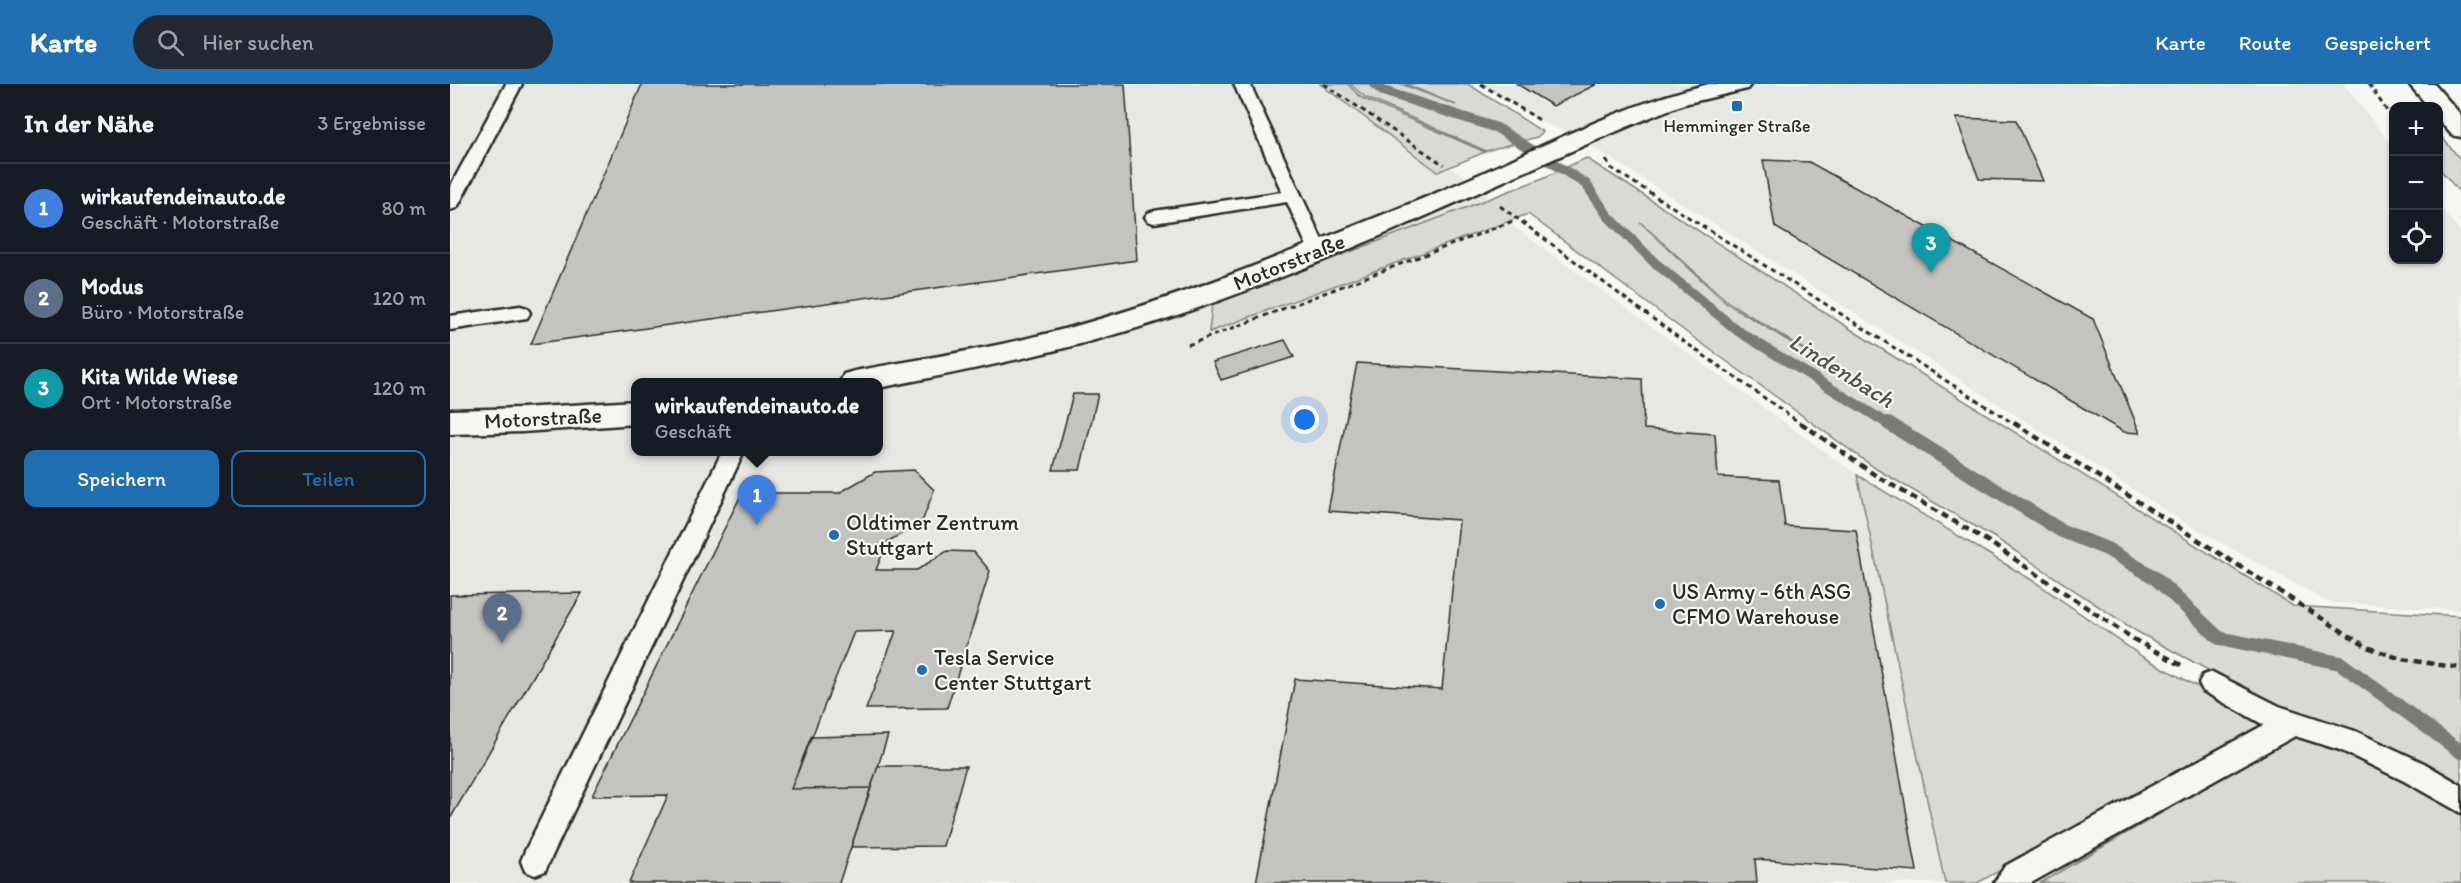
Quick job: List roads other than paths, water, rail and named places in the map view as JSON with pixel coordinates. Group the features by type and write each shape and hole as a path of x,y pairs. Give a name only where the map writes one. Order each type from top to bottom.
{"street":[{"name":"Motorstraße","path":"876,378 1016,351 1146,315 1318,251 1512,170 1570,142 1702,88 1739,84"},
{"path":"2421,84 2461,130"},
{"name":"Motorstraße","path":"450,422 522,420 631,412"}],"lane":[{"path":"450,204 514,84"},
{"path":"1242,84 1318,251"},
{"path":"1154,217 1293,196"},
{"path":"450,322 520,313"},
{"path":"535,861 732,456"},
{"path":"2212,683 2272,716 2346,740 2414,772 2461,800"},
{"path":"2009,883 2015,876 2293,723"}],"waterway":[{"name":"Lindenbach","path":"1374,84 1383,91 1497,128 1586,184 1608,216 1654,262 1738,331 1890,425"},
{"name":"Lindenbach","path":"1888,423 2062,531 2107,549 2154,577 2219,638 2340,663 2461,752"}],"place":[{"name":"Hemminger Straße","path":"1737,106"},
{"name":"Kita Wilde Wiese","path":"1931,273"},
{"name":"wirkaufendeinauto.de","path":"757,525"},
{"name":"Oldtimer Zentrum Stuttgart","path":"834,535"},
{"name":"US Army - 6th ASG CFMO Warehouse","path":"1660,604"},
{"name":"Modus","path":"502,643"},
{"name":"Tesla Service Center Stuttgart","path":"922,670"}]}
